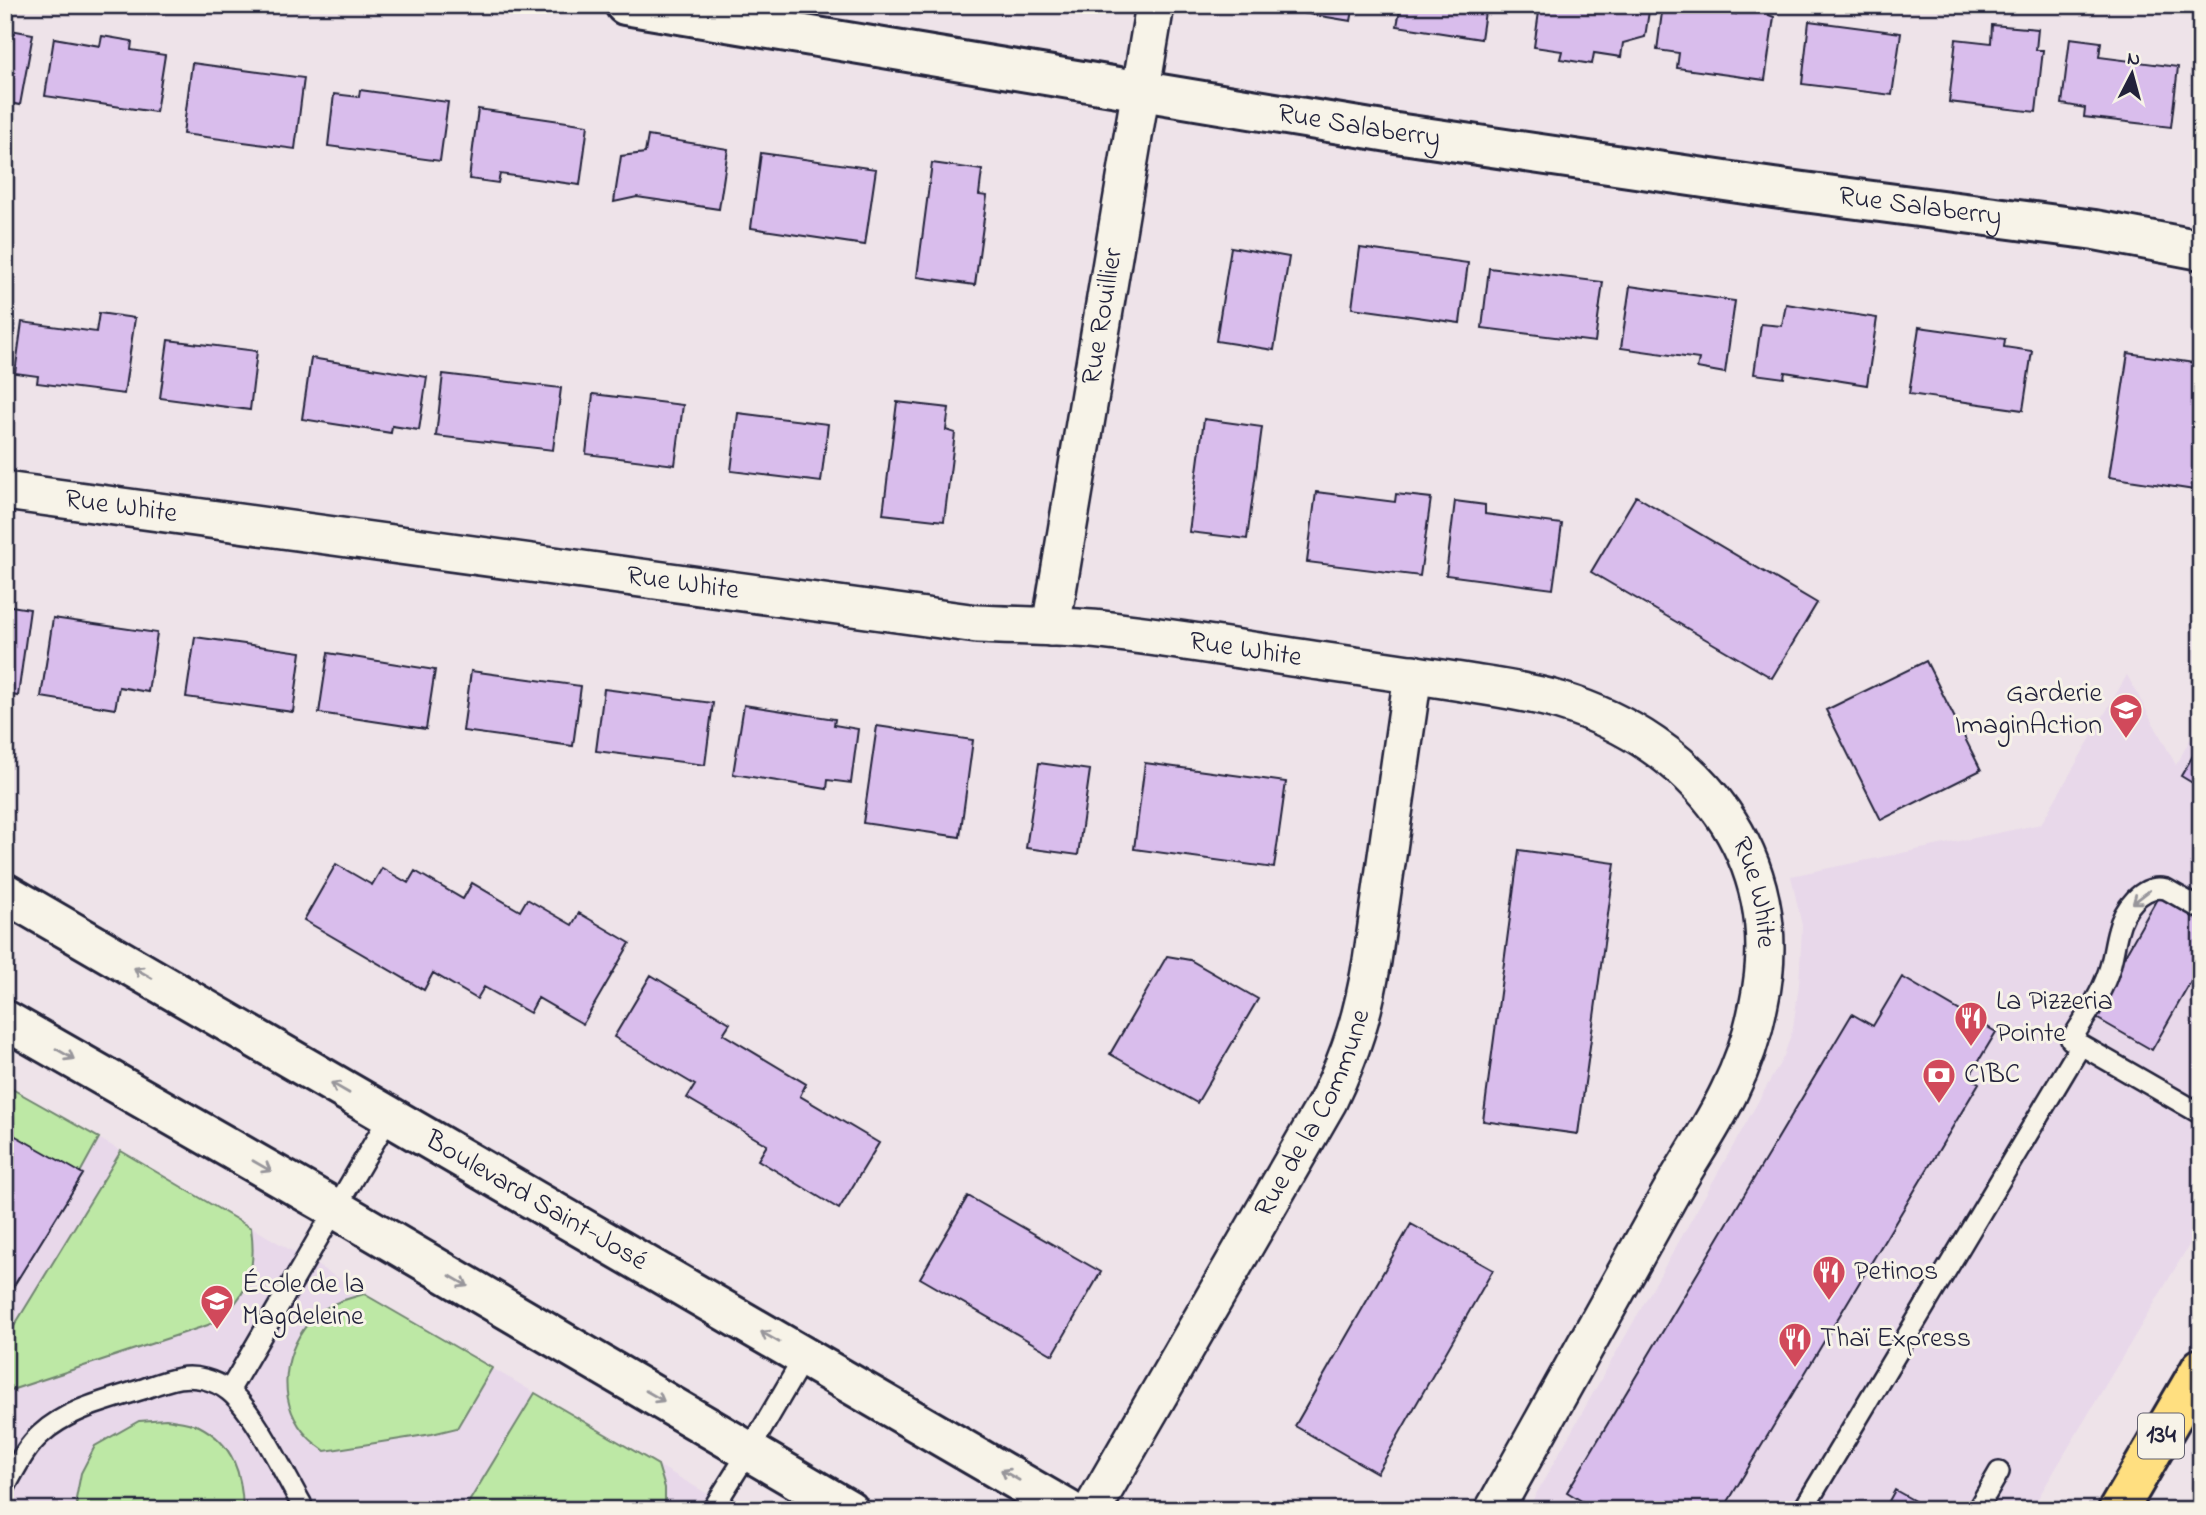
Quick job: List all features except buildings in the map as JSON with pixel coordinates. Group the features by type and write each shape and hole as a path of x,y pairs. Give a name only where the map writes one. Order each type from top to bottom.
{"main road":[{"name":"134","path":"2118,1510 2201,1367"}],"street":[{"name":"Rue Salaberry","path":"625,5 1140,91 1596,163 2095,230 2201,250"},
{"name":"Rue Rouillier","path":"1051,627 1156,5"},
{"name":"Rue Salaberry","path":"2095,230 2201,234"},
{"name":"Rue White","path":"5,491 976,624 1102,630 1413,674 1524,692 1560,701 1625,727 1656,747 1685,769 1706,791 1729,821 1747,854 1757,886 1764,929 1764,968 1760,1001 1744,1057 1728,1095 1673,1188 1494,1510"},
{"name":"Rue de la Commune","path":"1092,1510 1328,1101 1355,1039 1371,961 1413,674"},
{"name":"Boulevard Saint-José","path":"5,893 1068,1510"},
{"path":"5,1020 336,1209 849,1510"}],"lane":[{"path":"2071,1040 2105,981 2122,920 2137,897 2150,889 2160,887 2201,909"},
{"path":"1803,1510 2081,1045 2201,1114"},
{"path":"229,1391 390,1117"},
{"path":"712,1510 804,1357"},
{"path":"5,1486 28,1447 42,1432 64,1418 180,1377 201,1378 229,1391 240,1402 261,1433 303,1510"},
{"path":"1977,1510 1999,1472"}],"shaded area":[{"path":"2127,675 2176,765 2201,720 2201,1225 2031,1510 1527,1510 1784,1056 1793,1028 1799,985 1802,926 1791,876 2041,824"},
{"name":"École de la Magdeleine","path":"5,1085 109,1144 735,1510 5,1510"}],"green space":[{"path":"5,1085 99,1138 76,1180 83,1174 5,1299"},
{"path":"121,1151 251,1228 251,1272 247,1284 232,1306 208,1325 5,1392 5,1341"},
{"path":"364,1294 492,1368 457,1428 325,1451 310,1439 297,1423 287,1392 287,1375 295,1343 320,1312 338,1302"},
{"path":"535,1393 658,1465 665,1488 665,1510 464,1510"},
{"path":"166,1419 199,1426 221,1442 238,1472 243,1510 79,1510 76,1499 81,1473 95,1446 139,1421"}],"place":[{"name":"Garderie ImaginAction","path":"2126,740"},
{"name":"La Pizzeria Pointe","path":"1971,1048"},
{"name":"CIBC","path":"1939,1105"},
{"name":"Petinos","path":"1829,1302"},
{"name":"École de la Magdeleine","path":"217,1331"},
{"name":"Thaï Express","path":"1795,1369"}]}
